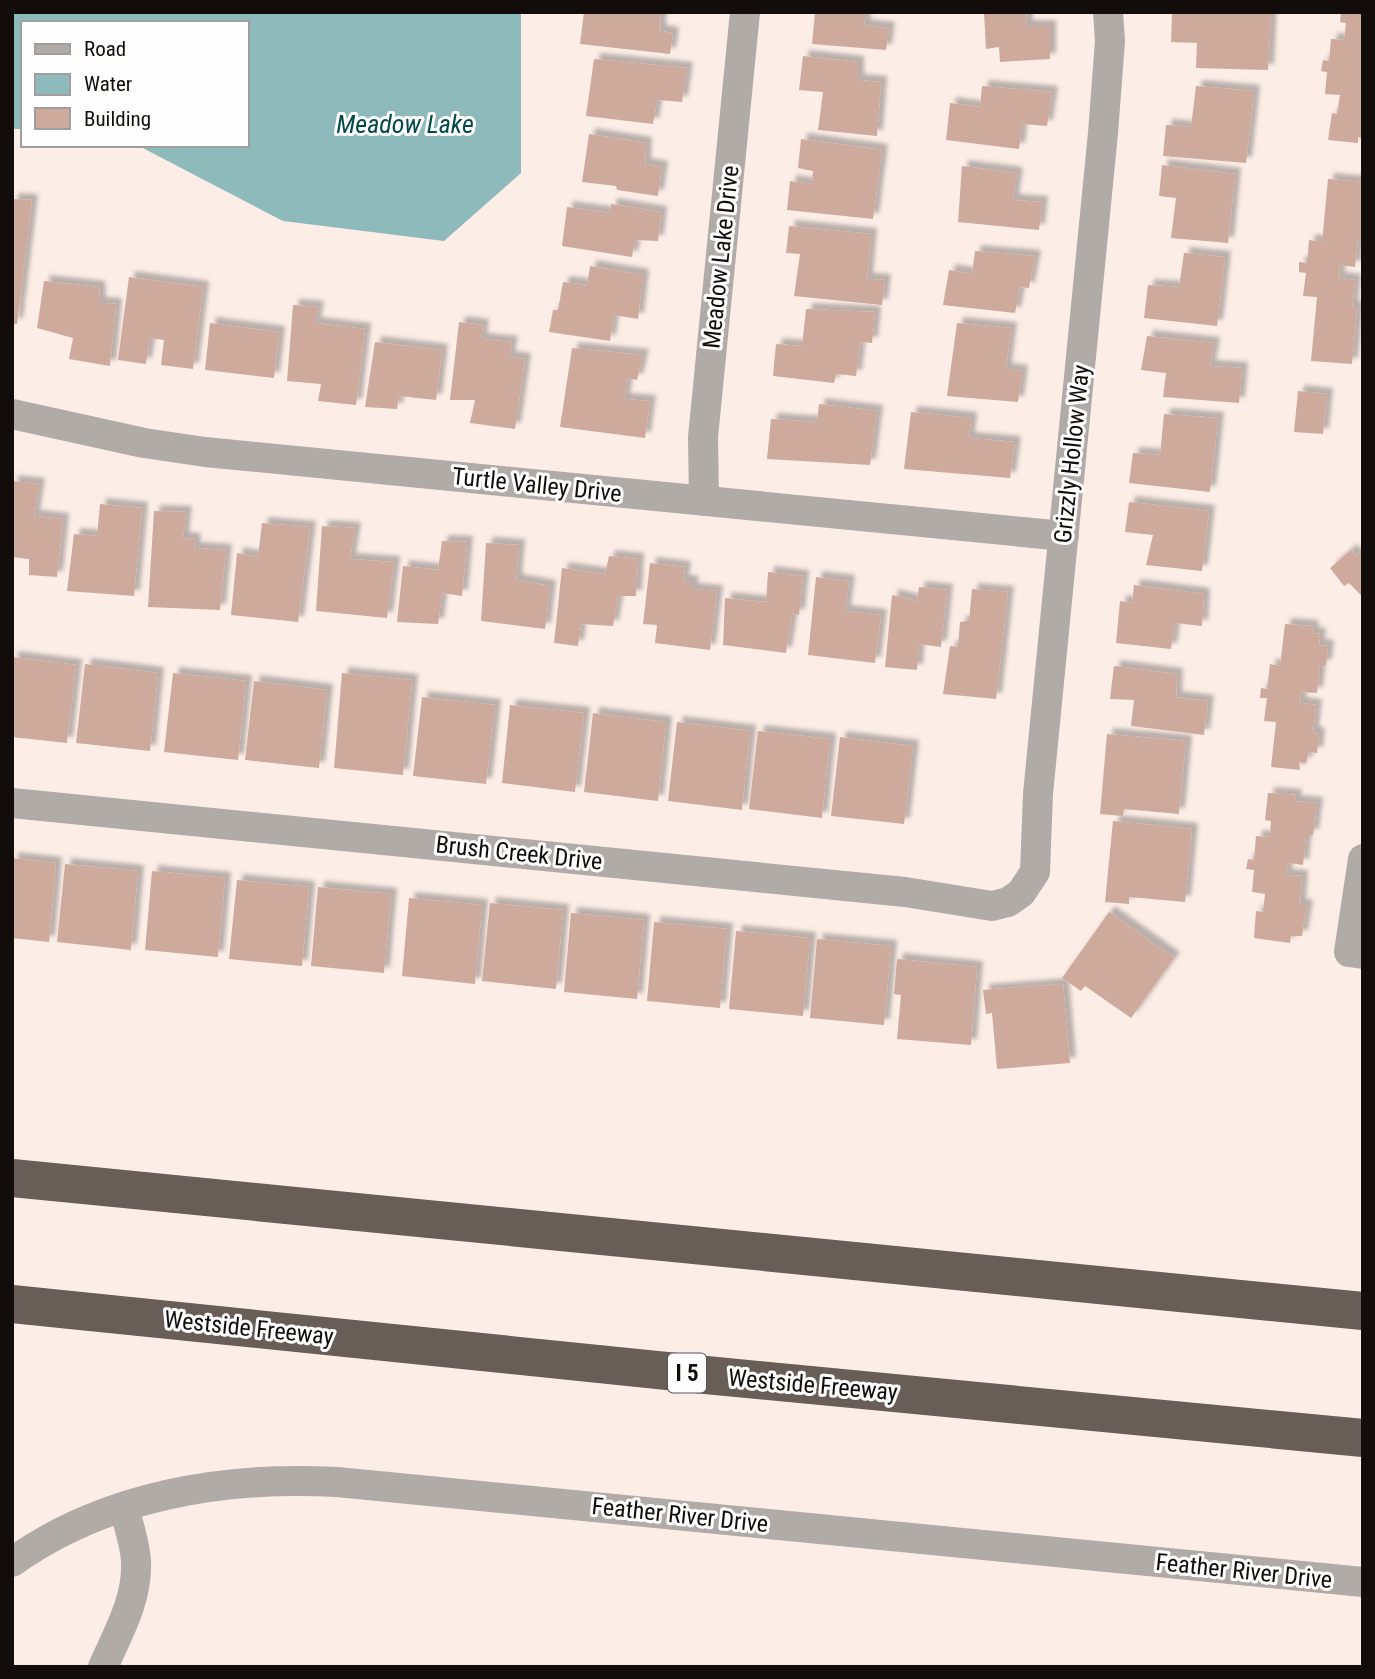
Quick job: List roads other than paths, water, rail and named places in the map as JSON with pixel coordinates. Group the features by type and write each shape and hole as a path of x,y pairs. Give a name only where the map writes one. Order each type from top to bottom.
{"highway":[{"path":"12,1178 1363,1311"},
{"name":"Westside Freeway","path":"12,1304 720,1377 1363,1438"}],"street":[{"name":"Meadow Lake Drive","path":"704,501 704,437 745,12"},
{"name":"Grizzly Hollow Way","path":"1021,892 1035,872 1038,794 1103,133 1110,41 1108,12"},
{"name":"Turtle Valley Drive","path":"12,414 144,443 205,452 1064,536"},
{"name":"Brush Creek Drive","path":"12,803 905,892 992,906 1008,902 1021,892"},
{"path":"1363,859 1349,952 1363,954"},
{"name":"Feather River Drive","path":"12,1562 68,1530 124,1507 179,1491 235,1482 288,1479 1363,1582"},
{"path":"103,1667 128,1610 136,1582 136,1559 124,1507"}],"water":[{"name":"Meadow Lake","path":"12,12 521,12 521,173 444,241 283,221 141,147 248,147 248,21 21,21 21,129 12,129"}]}
